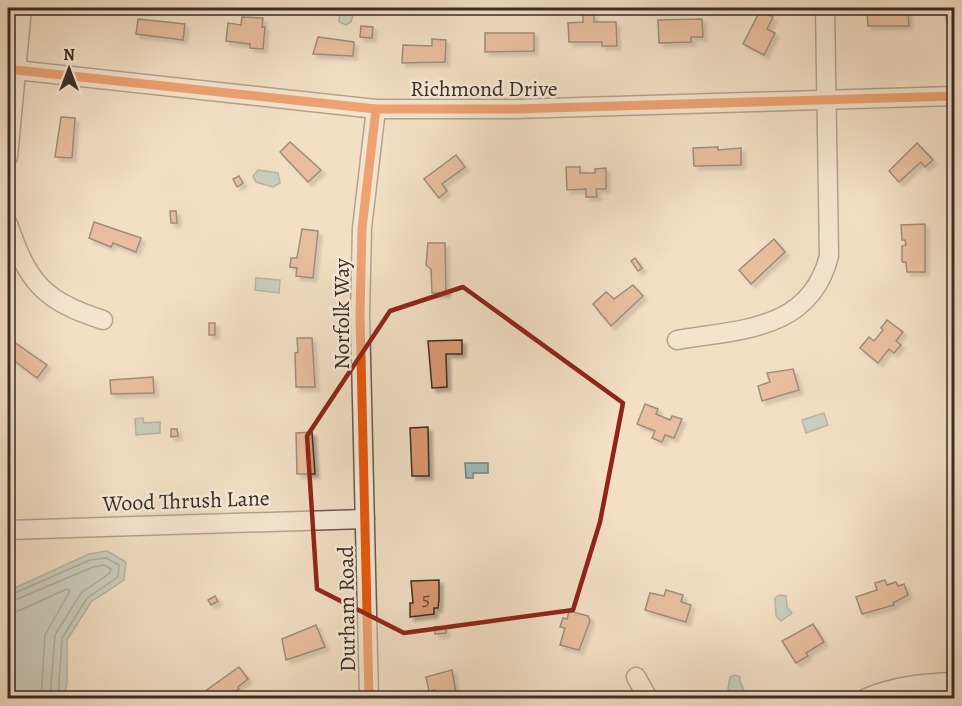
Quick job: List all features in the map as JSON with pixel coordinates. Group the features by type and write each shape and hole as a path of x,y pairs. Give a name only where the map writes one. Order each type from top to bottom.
{"street":[{"path":"8,157 22,8"},
{"path":"677,340 756,326 783,318 813,294 824,278 829,256 825,8"},
{"name":"Richmond Drive","path":"16,70 376,110 515,110 954,96"},
{"name":"Norfolk Way","path":"365,519 360,315 362,228 376,110"},
{"path":"8,224 18,255 35,282 49,297 76,312 104,320"},
{"name":"Wood Thrush Lane","path":"8,530 365,519"},
{"name":"Durham Road","path":"365,519 369,699"},
{"path":"636,677 648,699"},
{"path":"866,699 887,690 920,683 954,682"}],"highlighted area":[{"path":"463,287 623,403 600,522 573,610 404,633 317,589 307,436 390,311"}],"water":[{"path":"340,8 355,8 351,22 346,25 339,22"},
{"path":"258,170 278,173 280,183 273,187 256,182 253,176"},
{"path":"256,278 280,280 279,293 255,290"},
{"path":"824,413 828,425 806,433 802,420"},
{"path":"143,418 144,423 160,422 160,433 136,435 135,419"},
{"path":"465,463 488,463 488,473 473,473 473,478 466,478"},
{"path":"107,551 126,562 124,580 91,602 67,640 67,683 64,698 8,698 8,591 89,554"},
{"path":"779,595 786,596 787,607 792,613 781,621 776,616 775,598"},
{"path":"735,675 740,677 745,694 741,698 728,689 730,677"}],"building":[{"path":"883,8 908,9 909,26 868,26 867,11 880,11"},
{"path":"945,8 954,8 954,23 947,24"},
{"path":"760,11 773,17 767,29 775,33 764,55 743,44"},
{"path":"583,13 594,13 594,22 616,22 617,46 602,46 602,42 569,42 568,23 583,22"},
{"path":"242,17 263,18 262,27 265,27 263,49 250,48 250,44 226,41 228,23 241,25"},
{"path":"138,19 185,24 183,40 136,34"},
{"path":"702,19 703,37 691,37 691,42 659,43 658,20"},
{"path":"361,26 373,27 372,38 360,37"},
{"path":"485,33 534,33 534,51 485,52"},
{"path":"318,37 354,42 353,56 313,54"},
{"path":"432,39 446,40 445,62 402,63 403,45 432,46"},
{"path":"61,117 75,118 72,158 55,157"},
{"path":"290,142 321,170 308,182 280,152"},
{"path":"917,143 933,160 925,167 921,162 899,182 889,171"},
{"path":"718,147 718,150 741,148 741,165 694,166 693,148"},
{"path":"456,155 465,167 442,184 447,191 439,198 424,179"},
{"path":"566,167 580,167 580,173 595,173 595,169 606,168 606,189 596,189 597,197 586,197 586,189 567,190"},
{"path":"239,176 243,183 237,187 233,179"},
{"path":"170,211 176,211 177,223 171,223"},
{"path":"94,222 141,238 136,252 113,243 111,247 89,238"},
{"path":"925,224 925,272 907,272 906,262 902,262 902,246 906,245 905,240 902,240 901,225"},
{"path":"302,229 318,231 313,278 296,276 297,268 290,267 291,258 297,258"},
{"path":"774,239 785,252 751,284 739,270"},
{"path":"428,243 445,243 446,293 432,293 431,269 426,265"},
{"path":"635,258 642,268 638,271 631,261"},
{"path":"633,285 643,296 611,326 593,304 606,292 614,299"},
{"path":"887,320 903,332 896,341 901,345 894,353 889,349 878,363 860,348 869,337 874,341 883,330 881,328"},
{"path":"209,323 215,323 215,335 209,335"},
{"path":"297,338 312,338 315,387 296,387"},
{"path":"462,340 462,354 446,354 447,387 432,388 428,341"},
{"path":"14,342 47,365 37,378 8,356 8,349"},
{"path":"793,369 799,390 762,401 758,386 770,382 767,373"},
{"path":"153,377 154,393 111,394 110,380"},
{"path":"645,404 658,409 656,414 670,420 672,416 682,419 674,438 665,435 662,442 652,438 655,431 637,424"},
{"path":"428,427 429,476 412,476 410,428"},
{"path":"171,429 177,429 178,436 171,437"},
{"path":"312,432 315,474 297,474 296,433"},
{"path":"439,580 438,608 434,608 434,614 410,617 410,603 413,603 411,581"},
{"path":"885,580 887,585 896,582 898,586 904,584 908,595 893,603 894,605 862,614 856,597 877,590 875,583"},
{"path":"666,590 683,595 681,602 691,605 686,622 645,610 650,593 664,596"},
{"path":"215,596 218,601 211,605 208,600"},
{"path":"569,611 588,616 590,621 579,650 560,645 565,628 560,627 563,618 567,619"},
{"path":"813,624 824,642 806,653 808,656 796,663 782,641"},
{"path":"316,625 325,647 286,660 282,639"},
{"path":"435,627 446,627 446,633 435,634"},
{"path":"239,667 248,679 238,687 239,689 225,698 209,698 204,692"},
{"path":"452,670 457,698 436,698 435,690 429,691 426,677"}],"cycle path":[{"path":"16,70 376,109 515,109 954,96"},
{"path":"369,698 360,315 362,228 376,109"}]}
